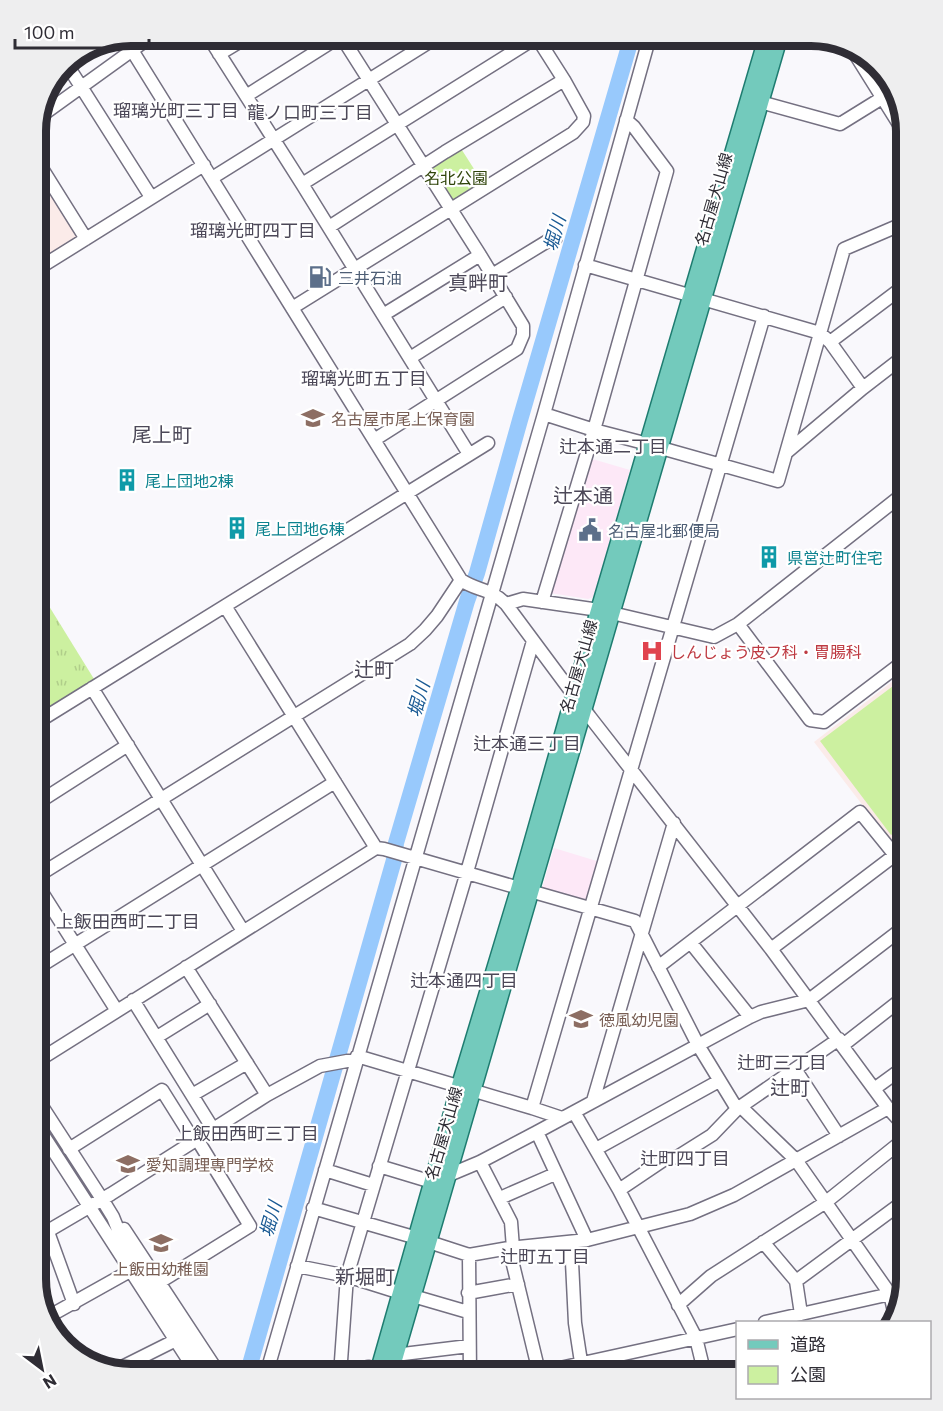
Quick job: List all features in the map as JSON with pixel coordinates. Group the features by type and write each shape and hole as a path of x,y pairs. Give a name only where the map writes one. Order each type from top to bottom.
{"main road":[{"name":"名古屋犬山線","path":"385,1364 423,1240 449,1175 467,1089 525,889 584,708 605,612 697,297 764,47"},
{"name":"名古屋犬山線","path":"697,297 777,47"},
{"name":"名古屋犬山線","path":"525,889 574,694 605,612"},
{"name":"名古屋犬山線","path":"423,1240 432,1182 467,1089"},
{"name":"名古屋犬山線","path":"388,1364 395,1355 407,1294"}],"street":[{"path":"129,46 464,582 488,591 506,604 771,949 896,1116"},
{"path":"214,46 355,268 469,454"},
{"path":"219,54 232,46"},
{"path":"246,96 325,46"},
{"path":"348,46 523,326 523,335 517,349 374,440"},
{"path":"212,178 422,46"},
{"path":"49,110 82,86 125,47"},
{"path":"302,184 522,47"},
{"path":"292,308 573,133 583,122 584,116 543,47"},
{"path":"269,1364 411,856 488,591 544,414 647,47"},
{"path":"860,62 896,120"},
{"path":"71,71 151,197"},
{"path":"329,227 564,80"},
{"path":"760,102 840,124 882,98"},
{"path":"542,602 594,430 667,171 634,127 626,120"},
{"path":"47,263 204,165"},
{"path":"47,177 86,239"},
{"path":"544,414 778,481 844,249 896,227"},
{"path":"492,275 551,239 555,240"},
{"path":"383,315 480,255"},
{"path":"585,265 820,333 830,342 863,387"},
{"path":"830,342 896,292"},
{"path":"410,358 506,297"},
{"path":"532,1108 764,316"},
{"path":"786,452 896,362"},
{"path":"46,716 488,443"},
{"path":"506,604 523,599 542,602 605,612 714,637 738,624 896,500"},
{"path":"46,871 410,644 425,630 464,582"},
{"path":"225,606 296,716 335,782 383,849 635,921 698,1045 719,1081 738,1107 796,1160 890,1294 893,1305"},
{"path":"738,624 810,720 824,722 896,667"},
{"path":"342,1364 346,1276 467,872 533,641"},
{"path":"92,688 243,931"},
{"path":"46,797 128,746"},
{"path":"46,962 335,782"},
{"path":"658,967 860,812 895,855 771,949"},
{"path":"594,1101 674,824"},
{"path":"46,1056 243,931 383,849"},
{"path":"46,898 117,1011"},
{"path":"449,1175 480,1162 760,1012 809,1000 896,933"},
{"path":"690,943 750,1017"},
{"path":"186,967 267,1095"},
{"path":"134,1000 213,1129"},
{"path":"619,1191 665,1159 677,1157 712,1135 738,1107 841,1042 896,1003"},
{"path":"157,1037 210,1004"},
{"path":"46,1233 267,1095 323,1065 353,1059 407,1071 562,1118"},
{"path":"192,1095 247,1063"},
{"path":"795,1070 839,1136"},
{"path":"874,1089 896,1073"},
{"path":"596,1149 719,1081"},
{"path":"69,1149 162,1090 250,1226 160,1282"},
{"path":"314,1208 469,1255 587,1240 690,1214 734,1195 888,1107"},
{"path":"574,1112 639,1227 696,1338 702,1364"},
{"path":"46,1113 113,1217 121,1238 202,1364"},
{"path":"537,1132 587,1240"},
{"path":"46,1140 191,1364"},
{"path":"678,1305 711,1276 826,1202 896,1146"},
{"path":"480,1162 501,1198 511,1222 511,1248 531,1364"},
{"path":"379,1166 432,1182"},
{"path":"325,1170 373,1185"},
{"path":"501,1198 555,1174"},
{"path":"796,1281 896,1207"},
{"path":"113,1217 129,1233 213,1364"},
{"path":"571,1242 575,1323 581,1364"},
{"path":"763,1242 796,1281 801,1314"},
{"path":"46,1244 74,1304"},
{"path":"469,1255 469,1364"},
{"path":"297,1266 346,1276 468,1312"},
{"path":"54,1314 130,1271"},
{"path":"468,1293 518,1284"},
{"path":"773,1321 896,1293"},
{"path":"600,1364 736,1329"},
{"path":"128,1364 176,1340"},
{"path":"395,1355 468,1346"}],"shaded area":[{"path":"47,186 78,235 77,239 47,258"},
{"path":"589,458 630,470 594,597 588,599 550,593"},
{"path":"896,679 896,849 814,742"},
{"path":"554,848 600,862 588,903 541,892"}],"green space":[{"name":"名北公園","path":"460,147 483,183 453,202 429,170 431,165"},
{"path":"47,602 94,679 46,708"},
{"path":"896,684 896,831 891,835 820,741"}],"waterway":[{"name":"堀川","path":"250,1364 394,860 396,843 477,573 629,47"}],"place":[{"name":"三井石油","path":"320,277"},
{"name":"名古屋市尾上保育園","path":"313,418"},
{"name":"尾上団地2棟","path":"127,480"},
{"name":"尾上団地6棟","path":"237,528"},
{"name":"名古屋北郵便局","path":"590,530"},
{"name":"県営辻町住宅","path":"769,557"},
{"name":"しんじょう皮フ科・胃腸科","path":"652,651"},
{"name":"徳風幼児園","path":"581,1019"},
{"name":"愛知調理専門学校","path":"128,1164"},
{"name":"上飯田幼稚園","path":"161,1243"}],"district":[{"name":"瑠璃光町三丁目","path":"176,110"},
{"name":"龍ノ口町三丁目","path":"310,112"},
{"name":"瑠璃光町四丁目","path":"253,230"},
{"name":"真畔町","path":"478,282"},
{"name":"瑠璃光町五丁目","path":"364,378"},
{"name":"尾上町","path":"162,434"},
{"name":"辻本通二丁目","path":"613,446"},
{"name":"辻本通","path":"583,495"},
{"name":"辻町","path":"374,669"},
{"name":"辻本通三丁目","path":"527,743"},
{"name":"上飯田西町二丁目","path":"128,921"},
{"name":"辻本通四丁目","path":"464,980"},
{"name":"辻町三丁目","path":"782,1062"},
{"name":"辻町","path":"790,1087"},
{"name":"上飯田西町三丁目","path":"247,1133"},
{"name":"辻町四丁目","path":"685,1158"},
{"name":"辻町五丁目","path":"545,1256"},
{"name":"新堀町","path":"365,1276"}]}
